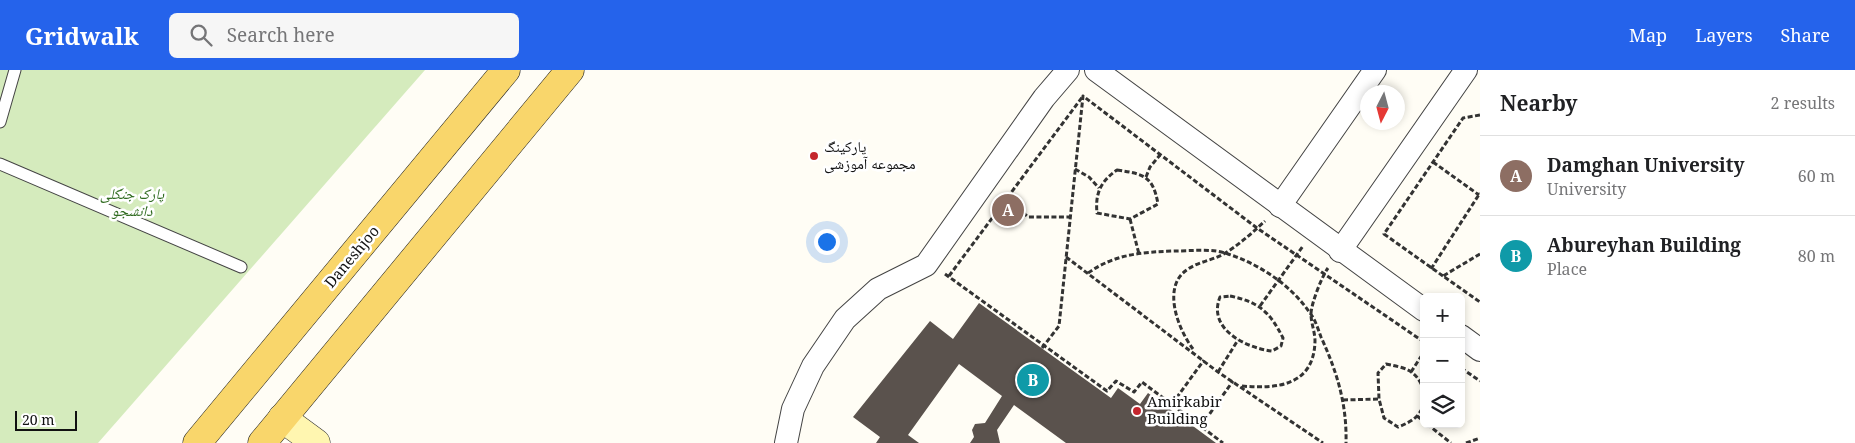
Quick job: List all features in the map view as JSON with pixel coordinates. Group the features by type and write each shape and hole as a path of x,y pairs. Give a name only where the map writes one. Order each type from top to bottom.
{"main road":[{"path":"262,443 570,70"},
{"name":"Daneshjoo","path":"197,443 492,82"}],"street":[{"path":"786,443 793,409 813,366 845,319 878,288 926,265 1044,98 1068,70"},
{"path":"1096,70 1340,251 1420,307"},
{"path":"1280,206 1375,70"},
{"path":"1340,251 1466,70"},
{"path":"1464,338 1480,350"},
{"path":"282,418 316,443"}],"lane":[{"path":"0,122 15,70"},
{"path":"0,164 241,267"}],"path":[{"path":"1083,96 1257,228 1420,339"},
{"path":"1043,347 1059,326 1083,96"},
{"path":"948,276 1083,96"},
{"path":"1480,115 1462,118 1384,234 1480,302"},
{"path":"1146,177 1150,167 1160,155"},
{"path":"1432,269 1480,194 1433,162"},
{"path":"1075,169 1089,176 1099,188"},
{"path":"1117,170 1146,177 1155,187 1158,204 1130,219 1097,213 1096,200 1099,188 1107,177 1117,170"},
{"path":"985,181 1028,217 1070,217"},
{"path":"1130,219 1139,254"},
{"path":"1196,353 1178,325 1175,309 1177,282 1186,270 1226,253 1257,228"},
{"path":"1260,306 1314,231"},
{"path":"1088,273 1106,261 1139,254 1188,251 1226,253 1259,267 1279,280 1310,313 1339,380 1346,411 1346,443"},
{"path":"1442,276 1480,254"},
{"path":"1066,257 1196,353 1218,372 1323,443"},
{"path":"926,265 948,276 1107,392 1116,381 1134,392 1142,382 1222,443"},
{"path":"1240,386 1260,388 1284,386 1294,382 1310,364 1315,340 1310,313 1324,273"},
{"path":"1230,296 1246,299 1260,306 1276,325 1283,338 1281,346 1272,351 1245,345 1238,340 1222,323 1217,305 1220,297 1230,296"},
{"path":"1218,372 1238,340"},
{"path":"1411,372 1420,358"},
{"path":"1172,404 1204,360"},
{"path":"1420,413 1410,423 1398,426 1384,418 1378,373 1386,364 1406,368 1420,378 1422,383"},
{"path":"1465,371 1480,381"},
{"path":"1201,426 1233,382"},
{"path":"1343,400 1380,399"},
{"path":"1183,419 1186,414"},
{"path":"1432,428 1451,443"},
{"path":"1466,443 1480,438"}],"green space":[{"name":"پارک جنگلی دانشجو","path":"0,70 425,70 98,443 0,443"}],"building":[{"path":"979,303 1111,398 1118,388 1140,404 1148,393 1216,443 1066,443 1014,405 997,430 1000,443 970,443 974,437 972,430 975,424 985,423 1002,396 959,364 908,435 919,443 876,443 880,437 853,417 930,321 953,339"}],"place":[{"name":"پارکینگ مجموعه آموزشی","path":"814,156"},
{"name":"Damghan University","path":"1008,210"},
{"name":"Abureyhan Building","path":"1033,380"},
{"name":"Amirkabir Building","path":"1137,411"}]}
